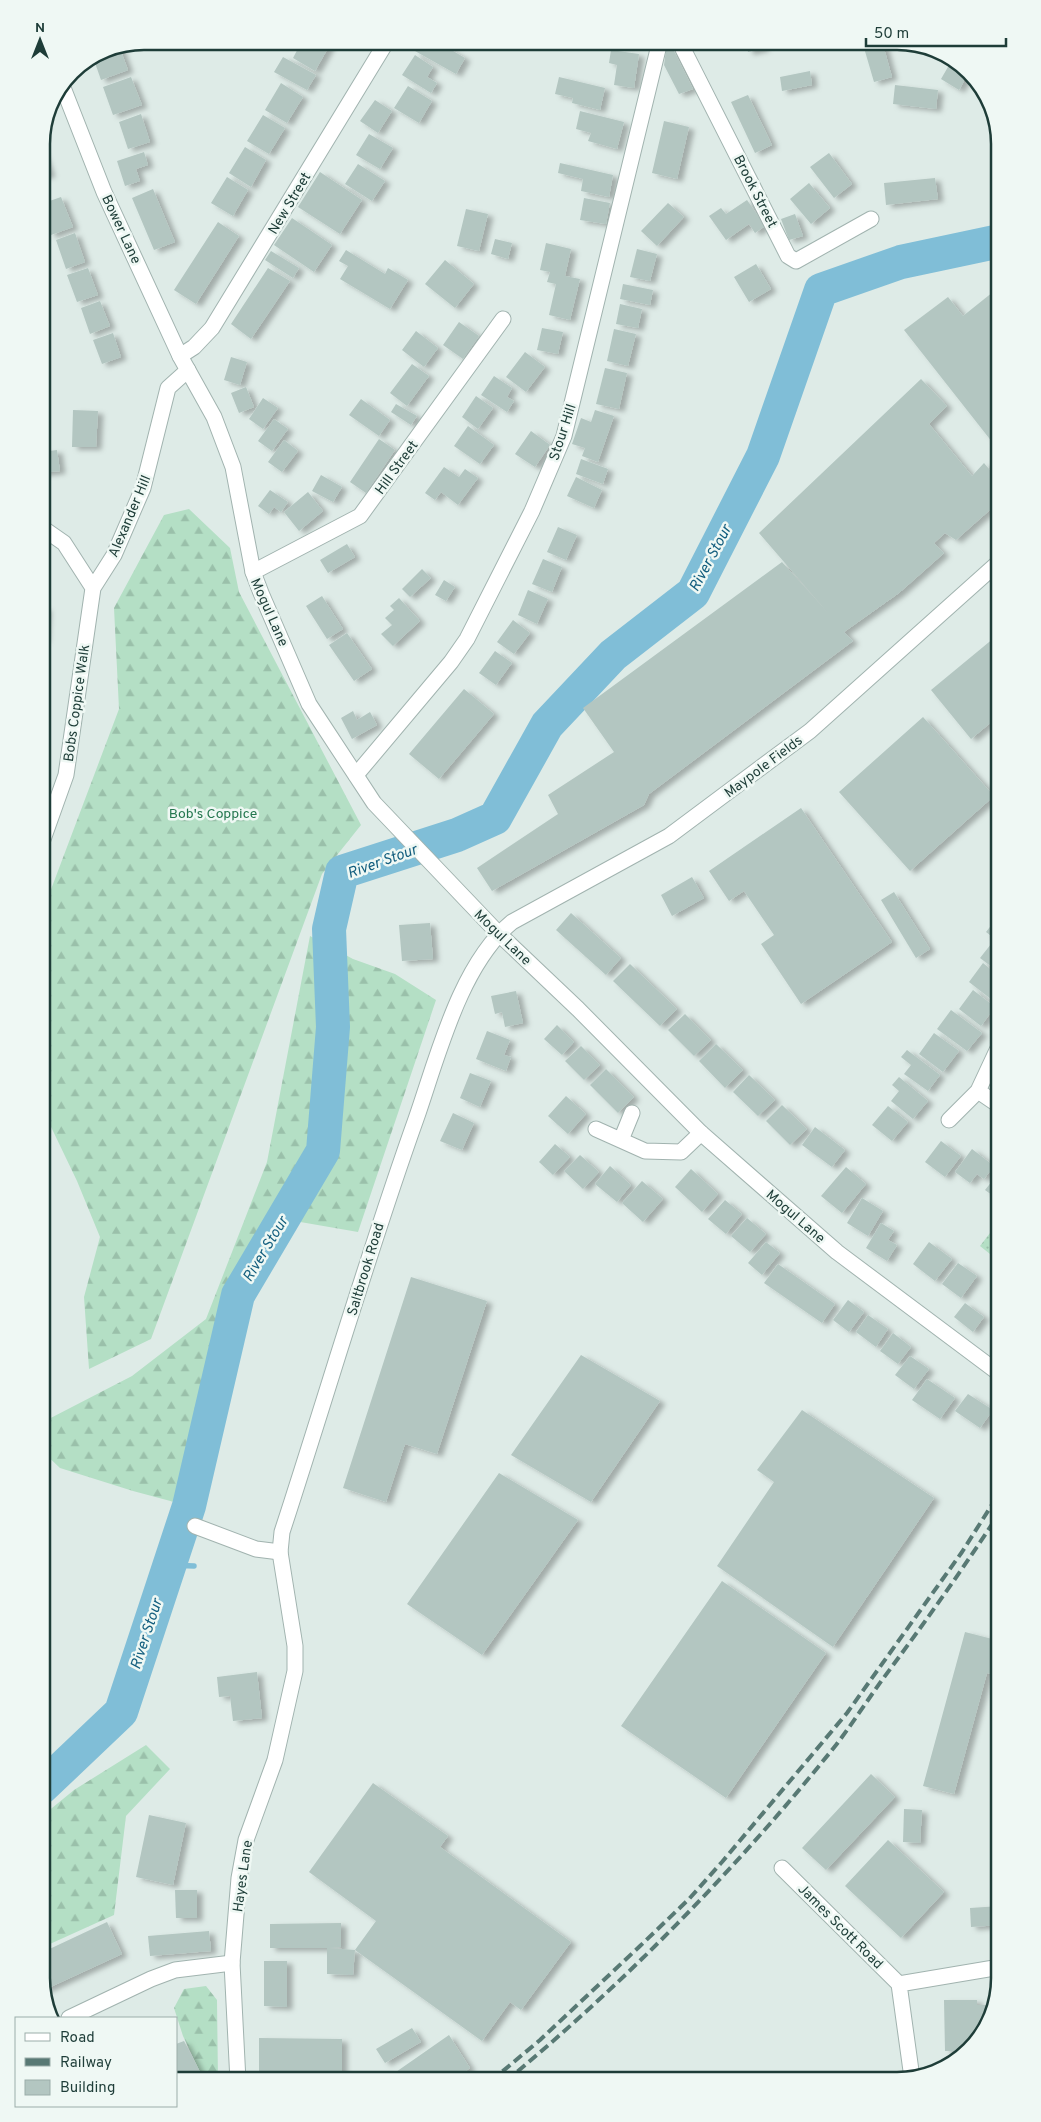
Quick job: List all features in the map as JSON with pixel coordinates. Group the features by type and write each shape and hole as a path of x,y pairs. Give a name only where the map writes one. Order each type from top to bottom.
{"street":[{"name":"New Street","path":"180,356 194,347 212,328 382,50"},
{"name":"Stour Hill","path":"356,775 451,662 467,639 532,511 564,436 658,50"},
{"name":"Brook Street","path":"684,50 788,256 796,261 871,219"},
{"name":"Bower Lane","path":"65,93 104,192 188,370"},
{"name":"Hill Street","path":"252,572 360,516 503,319"},
{"name":"Mogul Lane","path":"188,370 214,417 233,468 252,572 309,704 374,803 498,934 578,1008 701,1133 837,1252 991,1367"},
{"name":"Alexander Hill","path":"93,588 114,555 143,488 168,388 188,370"},
{"path":"50,533 64,543 93,588"},
{"name":"Maypole Fields","path":"498,934 512,922 669,836 810,731 991,569"},
{"name":"Bobs Coppice Walk","path":"50,820 66,775 93,588"},
{"name":"Saltbrook Road","path":"291,1618 280,1552 282,1532 384,1208 464,985 498,934"},
{"path":"949,1120 978,1091 991,1063"},
{"path":"978,1091 991,1100"},
{"path":"621,1140 632,1113"},
{"path":"596,1129 645,1150 681,1152 701,1133"},
{"path":"195,1526 256,1549 280,1552"},
{"name":"Hayes Lane","path":"238,2072 232,1963 239,1878 246,1840 275,1760 295,1671 295,1646 291,1618"},
{"name":"James Scott Road","path":"782,1868 899,1984"},
{"path":"71,2017 151,1979 175,1970 232,1963"},
{"path":"911,2071 899,1984 991,1969"}],"green space":[{"name":"Bob's Coppice","path":"189,509 230,548 239,592 361,825 322,874 151,1339 89,1369 84,1297 100,1237 77,1181 50,1125 50,892 119,709 114,608 164,515"},
{"path":"310,936 353,959 395,974 436,1000 358,1232 283,1219 238,1295 189,1506 60,1468 50,1459 50,1418 132,1376 206,1319 267,1162"},
{"path":"991,1232 991,1255 980,1246"},
{"path":"146,1745 170,1769 126,1816 114,1915 50,1944 50,1810 74,1790"},
{"path":"206,1986 217,2000 218,2072 200,2072 183,2036 174,2008 184,1989"}],"building":[{"path":"297,50 327,50 315,71 293,58"},
{"path":"451,50 465,58 456,74 415,51"},
{"path":"611,50 639,54 634,88 614,85 617,65 609,63"},
{"path":"666,50 674,50 693,89 679,94 664,65"},
{"path":"865,50 884,50 892,77 874,82"},
{"path":"122,53 128,70 101,80 95,64"},
{"path":"415,55 433,67 427,77 437,83 431,93 402,75"},
{"path":"283,57 316,75 307,90 274,72"},
{"path":"949,66 965,80 959,90 941,79"},
{"path":"810,71 812,85 782,91 780,77"},
{"path":"131,77 142,105 113,115 103,87"},
{"path":"559,77 605,88 600,110 572,103 573,98 555,94"},
{"path":"281,83 303,97 287,123 265,110"},
{"path":"895,85 938,90 936,109 893,104"},
{"path":"408,86 432,101 419,123 394,108"},
{"path":"748,95 772,145 755,153 731,102"},
{"path":"375,100 392,111 378,133 360,121"},
{"path":"580,111 624,122 617,149 588,141 591,133 576,129"},
{"path":"141,114 150,142 128,149 119,122"},
{"path":"263,115 285,128 269,154 247,141"},
{"path":"664,121 689,127 677,179 652,173"},
{"path":"369,134 393,148 380,169 356,155"},
{"path":"245,147 266,160 251,187 229,173"},
{"path":"144,152 148,165 136,169 140,181 125,186 117,161"},
{"path":"829,153 852,184 834,198 810,167"},
{"path":"560,163 613,175 609,197 581,191 583,179 558,173"},
{"path":"358,164 385,181 372,201 345,184"},
{"path":"320,172 362,200 340,234 298,207"},
{"path":"227,177 248,190 233,216 211,203"},
{"path":"935,178 938,199 886,205 884,183"},
{"path":"809,183 830,208 811,224 790,199"},
{"path":"153,189 175,242 154,250 132,198"},
{"path":"61,197 73,227 51,235 50,201"},
{"path":"584,198 610,203 606,224 580,220"},
{"path":"747,200 765,226 755,233 749,224 726,240 709,216 721,208 726,214"},
{"path":"668,203 684,217 657,246 641,231"},
{"path":"466,209 488,214 479,251 457,246"},
{"path":"795,214 803,236 789,240 781,219"},
{"path":"292,218 332,245 314,272 274,245"},
{"path":"218,222 239,236 196,304 174,290"},
{"path":"75,233 85,262 66,269 56,240"},
{"path":"495,239 512,243 508,259 491,254"},
{"path":"546,243 571,249 565,276 580,279 570,320 549,315 556,284 547,282 550,272 540,270"},
{"path":"637,249 657,254 650,281 630,277"},
{"path":"346,250 385,274 388,268 408,280 390,309 340,279 348,266 339,261"},
{"path":"271,251 299,268 293,278 265,260"},
{"path":"445,260 474,284 455,308 425,284"},
{"path":"756,264 771,289 749,302 734,277"},
{"path":"88,268 98,295 77,302 67,275"},
{"path":"268,268 290,281 251,339 231,324"},
{"path":"623,284 653,290 650,305 620,299"},
{"path":"991,294 991,441 904,330 948,297 963,316"},
{"path":"100,301 110,326 90,334 81,308"},
{"path":"620,304 642,309 638,328 616,324"},
{"path":"459,322 479,336 463,359 443,345"},
{"path":"542,328 563,332 558,354 537,350"},
{"path":"614,329 636,334 628,366 607,361"},
{"path":"416,331 438,348 424,367 402,350"},
{"path":"113,333 121,357 102,364 93,340"},
{"path":"525,352 545,367 526,392 506,377"},
{"path":"231,357 247,362 240,385 224,380"},
{"path":"412,364 429,376 407,406 390,393"},
{"path":"605,368 627,373 619,409 596,404"},
{"path":"494,376 512,388 507,397 514,401 507,412 481,395"},
{"path":"921,379 947,406 929,424 972,476 984,463 991,471 991,509 956,540 945,533 934,543 944,553 899,593 844,632 853,641 649,794 644,805 492,891 477,868 558,814 548,795 614,752 583,708 782,562 829,614 759,533"},
{"path":"246,387 254,407 239,413 231,393"},
{"path":"476,396 493,408 478,429 462,417"},
{"path":"263,398 278,408 263,429 249,419"},
{"path":"361,399 390,420 379,436 349,415"},
{"path":"396,404 417,416 411,425 391,412"},
{"path":"73,410 98,411 96,447 72,447"},
{"path":"595,410 614,416 598,462 582,456 585,448 572,444 581,418 591,422"},
{"path":"274,419 288,429 272,451 258,441"},
{"path":"468,426 494,445 480,464 454,446"},
{"path":"531,431 550,445 535,467 515,454"},
{"path":"379,439 395,450 366,493 350,482"},
{"path":"284,440 298,451 282,472 268,462"},
{"path":"57,450 60,471 50,472 50,451"},
{"path":"581,459 608,469 603,484 576,474"},
{"path":"444,467 459,477 465,469 478,478 458,505 441,492 435,500 425,493"},
{"path":"321,475 342,487 333,502 312,491"},
{"path":"576,477 602,490 594,508 567,496"},
{"path":"270,490 288,502 281,512 274,507 269,514 258,506"},
{"path":"308,492 323,511 299,531 284,512"},
{"path":"558,527 577,535 566,560 547,552"},
{"path":"347,544 355,557 328,573 320,560"},
{"path":"543,559 562,567 552,592 532,584"},
{"path":"422,569 431,578 410,597 402,589"},
{"path":"444,580 455,587 446,601 435,595"},
{"path":"528,590 548,599 537,624 518,615"},
{"path":"322,596 343,629 327,639 306,606"},
{"path":"399,598 420,621 393,646 381,634 392,625 385,618 394,610 390,606"},
{"path":"513,620 530,633 514,654 497,642"},
{"path":"347,633 372,669 354,681 329,645"},
{"path":"991,640 991,722 971,739 931,690"},
{"path":"495,651 512,663 496,685 479,673"},
{"path":"464,689 494,714 439,779 409,754"},
{"path":"353,711 357,720 370,712 377,725 352,739 341,718"},
{"path":"923,717 991,793 991,799 910,871 839,792"},
{"path":"801,808 892,942 801,1004 761,944 774,935 744,891 729,901 709,871"},
{"path":"692,877 704,898 672,916 661,895"},
{"path":"894,892 930,949 916,958 881,900"},
{"path":"571,913 621,958 606,975 556,930"},
{"path":"430,923 433,959 402,961 399,925"},
{"path":"991,926 991,936 986,932"},
{"path":"991,944 991,966 980,958"},
{"path":"983,963 991,970 991,999 969,982"},
{"path":"630,964 677,1009 660,1026 613,981"},
{"path":"973,990 991,1004 991,1012 981,1026 959,1009"},
{"path":"516,991 523,1023 505,1027 502,1012 495,1014 491,996"},
{"path":"951,1010 982,1033 967,1051 937,1029"},
{"path":"685,1014 711,1040 694,1056 668,1030"},
{"path":"557,1025 574,1042 562,1055 544,1039"},
{"path":"487,1031 510,1040 504,1055 511,1057 506,1071 476,1059"},
{"path":"934,1033 959,1051 943,1072 919,1054"},
{"path":"716,1044 743,1070 725,1088 699,1061"},
{"path":"581,1046 600,1065 584,1080 565,1061"},
{"path":"907,1050 940,1075 928,1091 904,1074 911,1065 901,1057"},
{"path":"606,1069 634,1097 618,1113 590,1085"},
{"path":"470,1073 491,1081 480,1107 460,1098"},
{"path":"749,1075 775,1100 758,1116 733,1092"},
{"path":"899,1077 928,1101 913,1119 891,1101 899,1091 892,1085"},
{"path":"566,1096 586,1114 568,1134 548,1116"},
{"path":"782,1105 807,1129 790,1145 766,1121"},
{"path":"888,1106 908,1122 892,1141 872,1125"},
{"path":"453,1113 474,1123 462,1150 440,1141"},
{"path":"815,1127 845,1150 832,1167 802,1145"},
{"path":"941,1141 961,1156 945,1177 925,1162"},
{"path":"555,1144 570,1157 553,1175 539,1162"},
{"path":"972,1149 991,1164 991,1170 984,1179 977,1174 970,1183 955,1172"},
{"path":"580,1155 599,1172 583,1189 564,1171"},
{"path":"610,1166 631,1185 617,1202 595,1184"},
{"path":"846,1167 866,1184 842,1213 821,1196"},
{"path":"691,1169 718,1194 702,1212 675,1187"},
{"path":"642,1181 663,1199 643,1222 622,1203"},
{"path":"991,1182 991,1194 985,1190"},
{"path":"862,1198 883,1211 868,1236 847,1223"},
{"path":"725,1200 742,1214 726,1234 708,1219"},
{"path":"747,1218 766,1234 750,1252 731,1236"},
{"path":"881,1223 894,1231 888,1240 897,1245 887,1261 866,1248"},
{"path":"766,1242 780,1253 762,1275 748,1263"},
{"path":"929,1242 952,1259 935,1281 913,1264"},
{"path":"958,1263 977,1276 961,1298 942,1284"},
{"path":"778,1264 835,1304 822,1323 764,1283"},
{"path":"411,1277 487,1301 437,1454 405,1444 386,1502 343,1488"},
{"path":"848,1300 864,1312 849,1332 833,1320"},
{"path":"965,1303 984,1317 973,1332 954,1317"},
{"path":"868,1315 888,1329 876,1347 856,1332"},
{"path":"893,1333 911,1347 898,1364 880,1351"},
{"path":"581,1355 660,1401 591,1502 511,1455"},
{"path":"910,1356 929,1369 914,1389 895,1375"},
{"path":"927,1379 955,1398 940,1419 912,1400"},
{"path":"968,1394 991,1409 991,1413 980,1428 955,1411"},
{"path":"802,1410 934,1498 833,1647 717,1566 774,1482 757,1470"},
{"path":"499,1473 578,1520 482,1655 407,1604"},
{"path":"722,1581 826,1653 726,1798 621,1726"},
{"path":"965,1632 991,1639 991,1674 987,1673 954,1794 923,1786"},
{"path":"257,1672 262,1718 233,1721 230,1696 219,1697 217,1677"},
{"path":"871,1774 895,1797 826,1870 802,1848"},
{"path":"373,1783 448,1836 440,1847 571,1942 521,2010 510,2002 482,2041 355,1950 376,1921 309,1872"},
{"path":"904,1809 922,1810 920,1843 903,1842"},
{"path":"149,1815 186,1823 173,1885 136,1877"},
{"path":"888,1840 944,1892 901,1938 845,1886"},
{"path":"175,1890 197,1890 197,1918 176,1918"},
{"path":"991,1907 991,1926 971,1927 970,1908"},
{"path":"107,1922 122,1954 50,1987 50,1949"},
{"path":"341,1923 341,1947 329,1948 355,1950 353,1975 327,1974 327,1948 270,1948 270,1924"},
{"path":"209,1931 211,1951 150,1956 148,1936"},
{"path":"264,1961 287,1961 287,2007 264,2006"},
{"path":"944,2000 977,2000 977,2005 987,2005 981,2020 968,2040 956,2051 945,2051"},
{"path":"412,2028 421,2042 385,2063 376,2049"},
{"path":"449,2035 470,2068 464,2072 396,2072"},
{"path":"259,2038 342,2039 342,2072 259,2072"},
{"path":"184,2041 200,2072 178,2072 178,2043"}],"waterway":[{"name":"River Stour","path":"50,1779 121,1712 189,1506 238,1295 323,1151 333,1027 329,929 342,872 457,835 495,818 547,725 613,655 693,593 763,456 821,290 901,262 991,243"},
{"path":"169,1565 194,1566"}],"railway":[{"path":"502,2072 540,2040 640,1946 689,1899 722,1862 847,1713 962,1552 991,1506"},
{"path":"517,2072 595,2004 638,1963 760,1835 842,1737 991,1526"}]}
